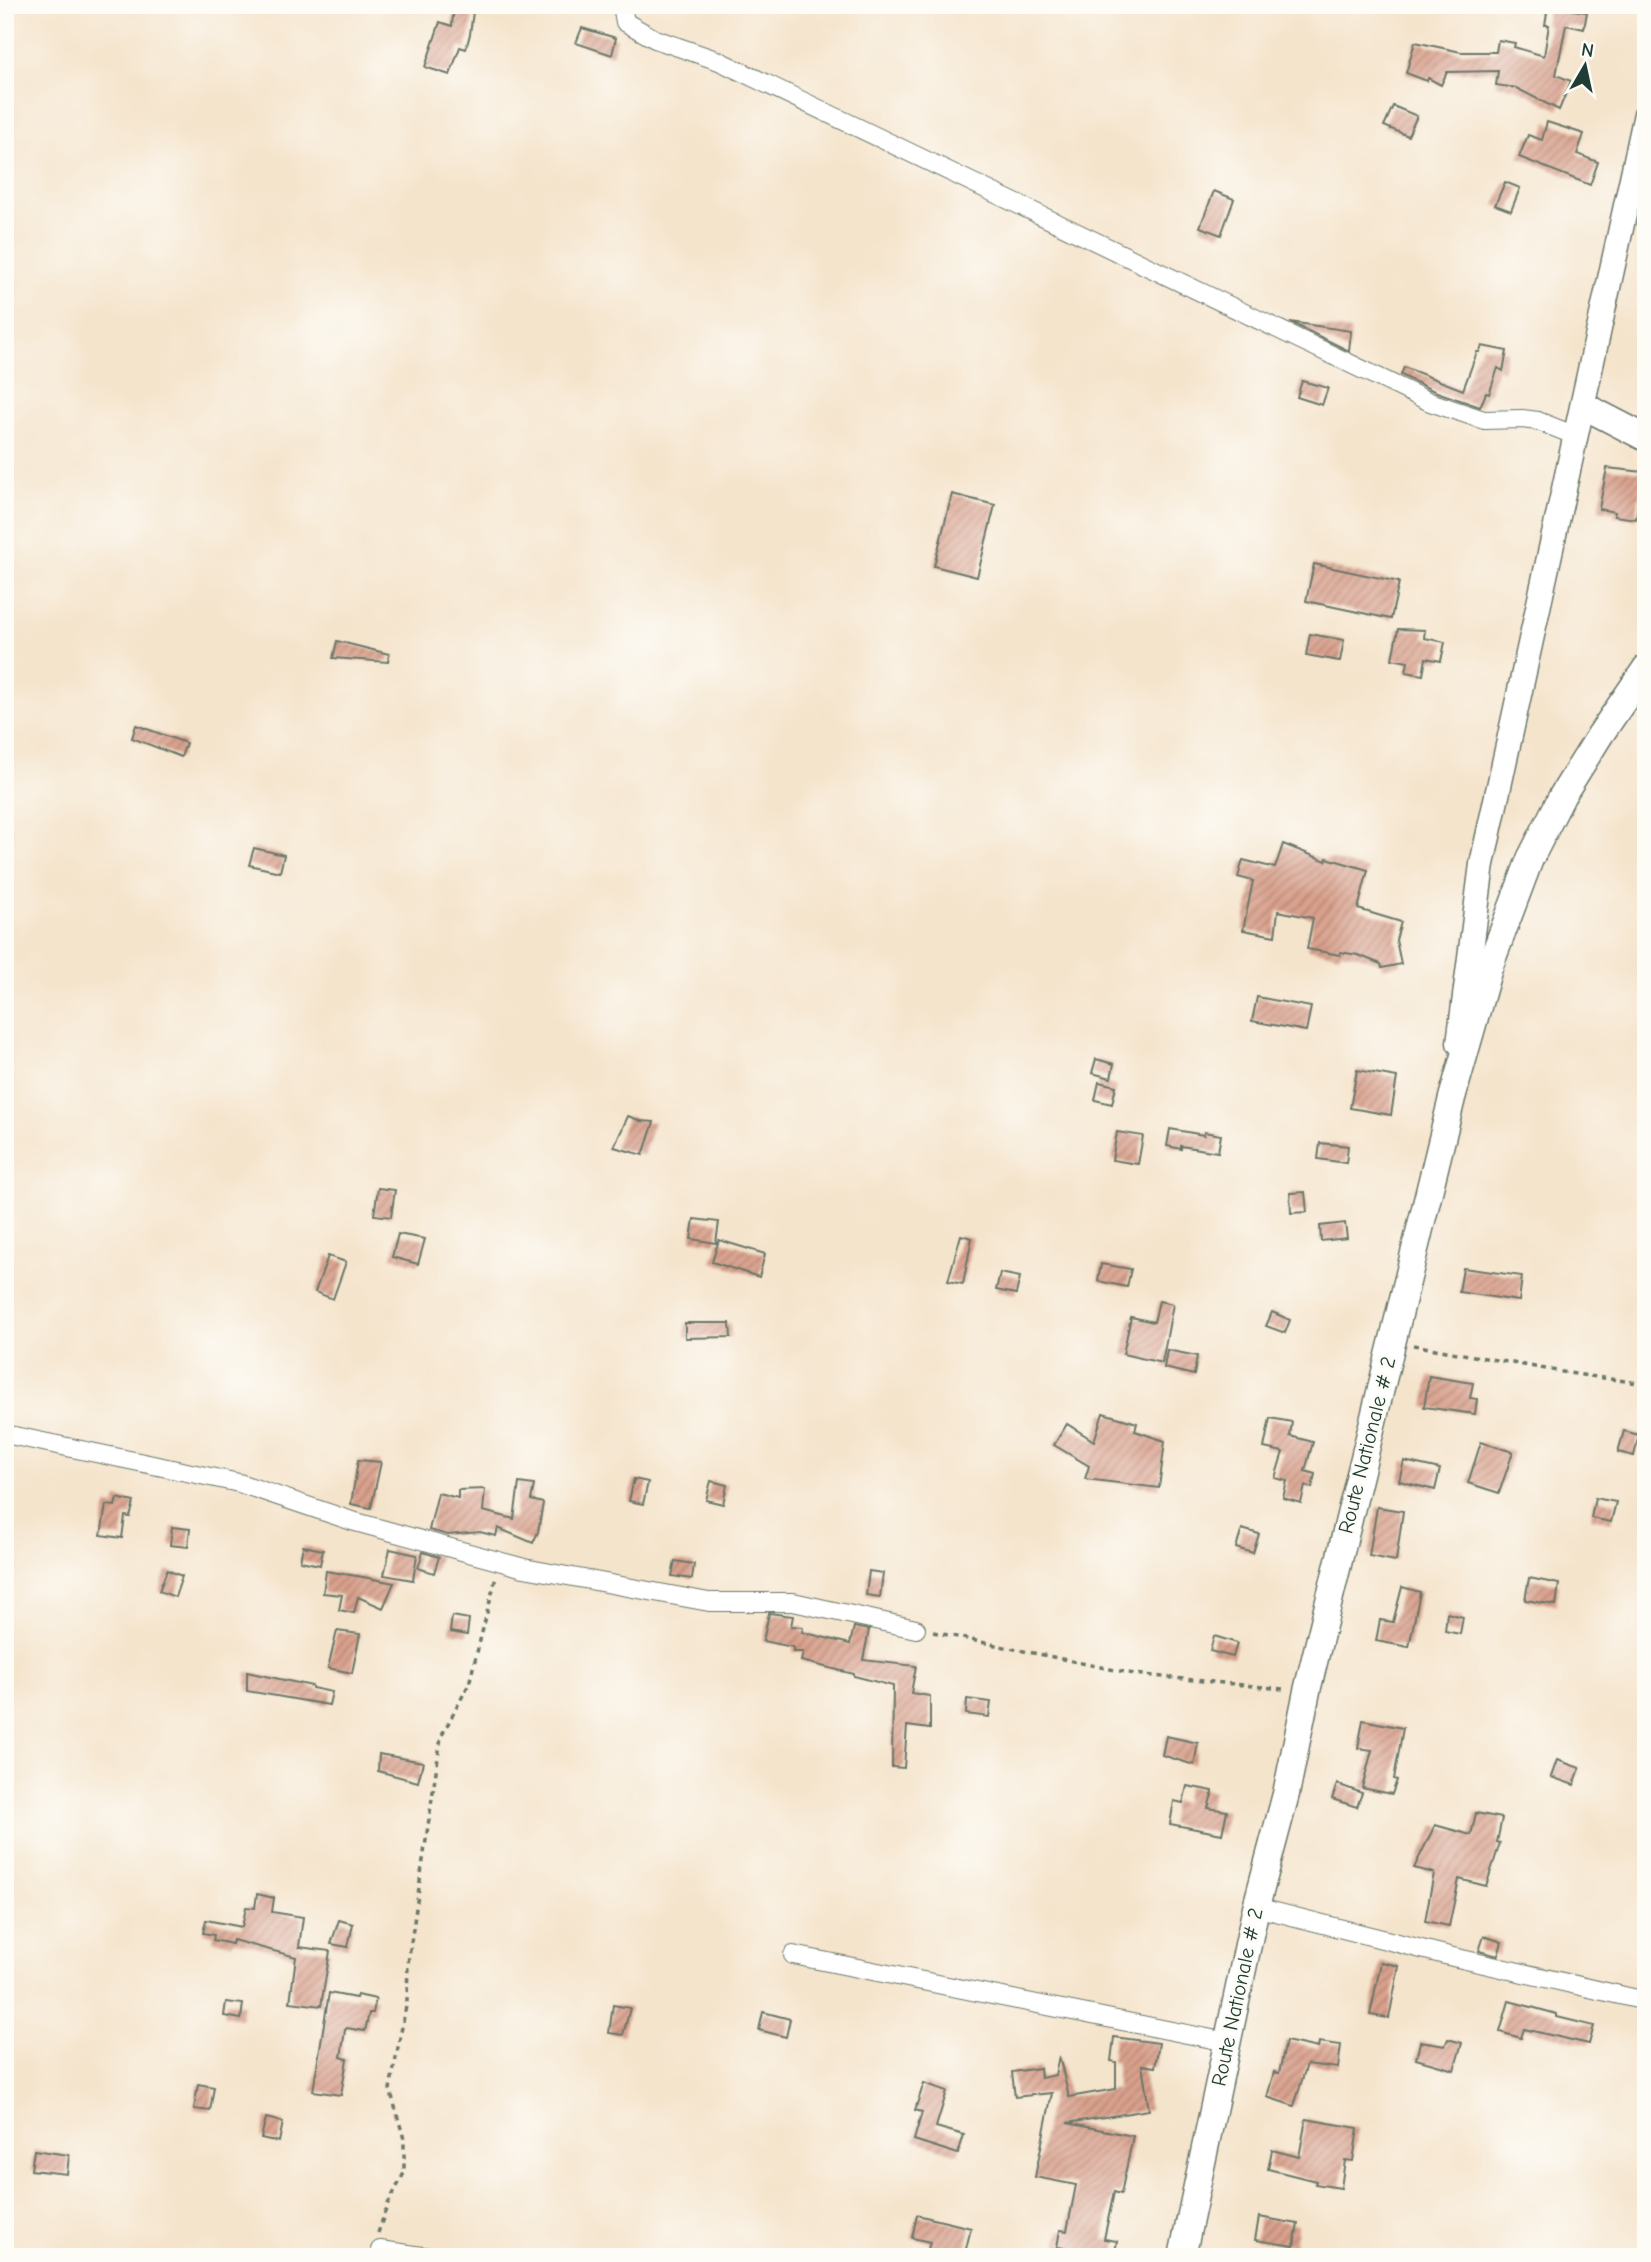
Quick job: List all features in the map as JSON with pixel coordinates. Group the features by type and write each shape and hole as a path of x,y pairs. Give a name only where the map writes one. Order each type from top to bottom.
{"main road":[{"path":"1452,1098 1482,864 1646,114"},
{"path":"1584,406 1646,438"},
{"name":"Route Nationale # 2","path":"1182,2257 1256,1907 1286,1794 1307,1691 1452,1098 1489,968 1530,859 1562,796 1646,668"}],"street":[{"path":"622,5 625,22 654,39 719,61 1430,402 1484,420 1538,421 1576,436"},
{"path":"5,1434 239,1483 352,1521 500,1562 598,1583 709,1602 793,1602 916,1629"},
{"path":"1256,1907 1453,1957 1646,2001"},
{"path":"793,1955 1227,2042"},
{"path":"380,2250 429,2257"}],"path":[{"path":"1392,1341 1568,1373 1646,1384"},
{"path":"380,2250 378,2232 387,2206 404,2174 404,2139 390,2089 407,2001 408,1963 441,1737 469,1684 500,1562"},
{"path":"916,1629 1134,1674 1307,1691"}],"building":[{"path":"454,5 474,5 466,49 460,47 450,75 425,67 440,22 452,26"},
{"path":"1548,6 1587,12 1584,29 1566,25 1556,75 1571,81 1559,110 1516,88 1496,85 1498,71 1447,72 1441,85 1428,78 1427,81 1406,73 1415,42 1461,52 1496,52 1498,40 1515,43 1514,47 1544,56 1549,25 1545,25"},
{"path":"582,28 616,38 612,55 576,43"},
{"path":"1393,106 1417,116 1408,136 1384,126"},
{"path":"1547,122 1584,134 1577,154 1598,162 1590,185 1519,157 1528,135 1542,140"},
{"path":"1505,182 1520,188 1511,211 1495,205"},
{"path":"1214,191 1234,199 1221,235 1200,227"},
{"path":"1290,322 1351,331 1349,351"},
{"path":"1482,346 1507,351 1503,371 1498,368 1489,394 1486,393 1480,407 1434,391 1401,375 1404,367 1463,390 1477,352"},
{"path":"1302,381 1328,388 1322,405 1297,397"},
{"path":"1607,468 1643,472 1636,519 1614,516 1615,512 1599,509"},
{"path":"952,494 995,505 977,577 934,566"},
{"path":"1314,564 1399,582 1391,619 1306,601"},
{"path":"1398,629 1425,630 1424,638 1445,642 1441,661 1426,658 1423,675 1406,672 1408,662 1392,659"},
{"path":"1310,634 1344,640 1340,661 1306,655"},
{"path":"337,641 389,654 388,662 333,658"},
{"path":"136,725 186,743 181,757 132,738"},
{"path":"1283,844 1326,861 1327,858 1368,870 1358,909 1401,922 1396,940 1401,964 1382,968 1381,964 1358,955 1340,952 1340,955 1307,949 1313,918 1278,911 1275,936 1243,930 1253,881 1238,877 1243,860 1275,868"},
{"path":"254,848 284,855 280,872 249,865"},
{"path":"1257,997 1311,1007 1306,1031 1252,1021"},
{"path":"1096,1059 1114,1064 1111,1078 1092,1073"},
{"path":"1357,1070 1397,1077 1391,1115 1350,1108"},
{"path":"1099,1082 1116,1086 1112,1104 1095,1100"},
{"path":"628,1116 654,1122 643,1155 614,1147"},
{"path":"1170,1129 1221,1135 1218,1152 1167,1146"},
{"path":"1117,1132 1143,1136 1138,1164 1112,1160"},
{"path":"1320,1143 1348,1146 1346,1163 1318,1159"},
{"path":"378,1188 395,1190 391,1217 374,1215"},
{"path":"1305,1192 1307,1212 1291,1213 1290,1193"},
{"path":"694,1219 719,1222 716,1243 691,1239"},
{"path":"1345,1223 1347,1238 1321,1241 1320,1226"},
{"path":"398,1234 425,1239 418,1264 392,1257"},
{"path":"961,1235 972,1238 963,1284 948,1281"},
{"path":"719,1240 765,1254 759,1277 712,1262"},
{"path":"328,1256 346,1262 333,1299 315,1292"},
{"path":"1101,1264 1131,1269 1127,1287 1098,1281"},
{"path":"1463,1268 1522,1276 1519,1301 1459,1292"},
{"path":"1000,1273 1020,1277 1016,1294 996,1290"},
{"path":"1159,1301 1173,1304 1162,1363 1123,1354 1131,1317 1154,1322"},
{"path":"1272,1312 1290,1320 1285,1333 1266,1326"},
{"path":"685,1323 730,1323 731,1337 685,1338"},
{"path":"1167,1350 1197,1356 1194,1375 1164,1368"},
{"path":"1429,1376 1473,1383 1470,1398 1477,1399 1475,1414 1424,1407"},
{"path":"1103,1413 1137,1423 1135,1431 1165,1441 1159,1488 1085,1479 1089,1466 1054,1445 1067,1424 1094,1441"},
{"path":"1270,1418 1292,1422 1290,1436 1313,1442 1305,1471 1315,1474 1312,1488 1305,1486 1301,1503 1283,1498 1287,1481 1275,1478 1283,1452 1264,1448"},
{"path":"1624,1431 1639,1435 1634,1456 1618,1452"},
{"path":"1481,1442 1513,1452 1499,1493 1468,1483"},
{"path":"358,1460 381,1462 371,1508 351,1504"},
{"path":"1404,1461 1440,1469 1435,1490 1399,1481"},
{"path":"634,1479 648,1482 643,1504 629,1501"},
{"path":"711,1481 727,1485 723,1504 706,1500"},
{"path":"519,1483 534,1485 531,1500 543,1503 538,1532 533,1543 498,1528 496,1536 480,1532 448,1535 429,1530 438,1493 458,1498 458,1490 485,1489 483,1511 514,1519"},
{"path":"117,1498 134,1502 130,1517 125,1516 122,1538 101,1535 106,1505 115,1506"},
{"path":"1595,1498 1616,1502 1611,1522 1591,1518"},
{"path":"1377,1507 1403,1511 1396,1561 1369,1556"},
{"path":"172,1527 190,1529 188,1547 170,1545"},
{"path":"1242,1529 1259,1534 1253,1553 1236,1548"},
{"path":"303,1546 323,1550 320,1565 300,1561"},
{"path":"390,1549 417,1555 413,1580 384,1575"},
{"path":"423,1552 439,1557 434,1573 418,1568"},
{"path":"675,1561 694,1564 692,1579 672,1576"},
{"path":"167,1570 182,1576 175,1597 159,1591"},
{"path":"326,1571 394,1583 383,1608 358,1597 354,1613 339,1610 342,1595 323,1593"},
{"path":"869,1571 883,1573 880,1597 866,1595"},
{"path":"1529,1578 1559,1584 1556,1605 1525,1600"},
{"path":"1402,1587 1420,1592 1409,1647 1376,1641 1380,1620 1393,1622"},
{"path":"769,1613 793,1616 791,1626 803,1627 802,1632 850,1644 854,1627 869,1630 863,1660 916,1666 911,1693 930,1696 930,1729 907,1726 904,1768 892,1767 893,1686 801,1661 803,1652 793,1652 793,1647 763,1641"},
{"path":"1447,1613 1463,1617 1460,1634 1445,1631"},
{"path":"452,1616 469,1619 467,1635 450,1632"},
{"path":"337,1631 360,1634 352,1673 328,1668"},
{"path":"1214,1636 1237,1643 1233,1657 1210,1651"},
{"path":"247,1672 332,1692 329,1705 247,1691"},
{"path":"967,1699 991,1702 989,1717 966,1714"},
{"path":"1363,1720 1403,1728 1394,1779 1397,1780 1392,1794 1362,1788 1372,1750 1358,1748"},
{"path":"1166,1736 1198,1743 1194,1765 1162,1755"},
{"path":"379,1754 423,1762 418,1782 378,1771"},
{"path":"1557,1760 1580,1768 1574,1785 1551,1777"},
{"path":"1337,1784 1362,1793 1357,1807 1332,1799"},
{"path":"1187,1786 1213,1791 1208,1808 1227,1811 1222,1834 1170,1824 1174,1801 1183,1803"},
{"path":"1476,1813 1502,1818 1497,1842 1500,1843 1486,1886 1459,1879 1449,1926 1425,1921 1434,1873 1414,1868 1435,1825 1471,1835"},
{"path":"257,1894 274,1898 272,1912 303,1917 299,1947 330,1951 321,2006 290,2002 296,1957 233,1940 232,1944 213,1940 214,1935 203,1933 206,1920 242,1927 246,1907 255,1908"},
{"path":"339,1920 353,1924 348,1947 331,1944"},
{"path":"1484,1936 1502,1942 1498,1956 1479,1951"},
{"path":"1381,1962 1399,1966 1389,2018 1370,2015"},
{"path":"329,1993 376,1999 365,2031 345,2030 341,2057 347,2059 341,2095 313,2091"},
{"path":"1509,2001 1594,2026 1589,2044 1524,2029 1521,2038 1500,2032"},
{"path":"226,2002 243,2004 241,2019 224,2016"},
{"path":"613,2005 630,2008 623,2035 609,2033"},
{"path":"763,2012 790,2019 786,2037 759,2030"},
{"path":"1114,2037 1159,2043 1155,2067 1142,2065 1149,2110 1067,2123 1133,2136 1121,2194 1114,2192 1104,2239 1117,2241 1114,2257 1062,2257 1065,2248 1057,2247 1060,2230 1067,2231 1076,2185 1035,2177 1052,2093 1015,2097 1012,2072 1040,2068 1041,2078 1055,2075 1059,2056 1069,2097 1116,2089 1116,2062 1111,2061"},
{"path":"1448,2039 1462,2043 1454,2070 1416,2059 1420,2042 1445,2046"},
{"path":"1286,2041 1318,2048 1319,2042 1341,2045 1338,2068 1307,2064 1294,2106 1267,2097 1274,2072 1279,2073"},
{"path":"924,2083 947,2091 936,2127 964,2135 958,2154 914,2140 922,2112 915,2110"},
{"path":"198,2084 214,2087 210,2111 194,2109"},
{"path":"266,2118 283,2122 279,2142 261,2138"},
{"path":"1306,2119 1358,2128 1353,2161 1345,2160 1341,2188 1315,2184 1316,2181 1268,2169 1272,2150 1299,2157"},
{"path":"34,2150 69,2155 67,2174 31,2170"},
{"path":"917,2215 971,2228 964,2257 926,2257 930,2242 912,2238"},
{"path":"1259,2217 1298,2224 1294,2246 1255,2240"}]}
